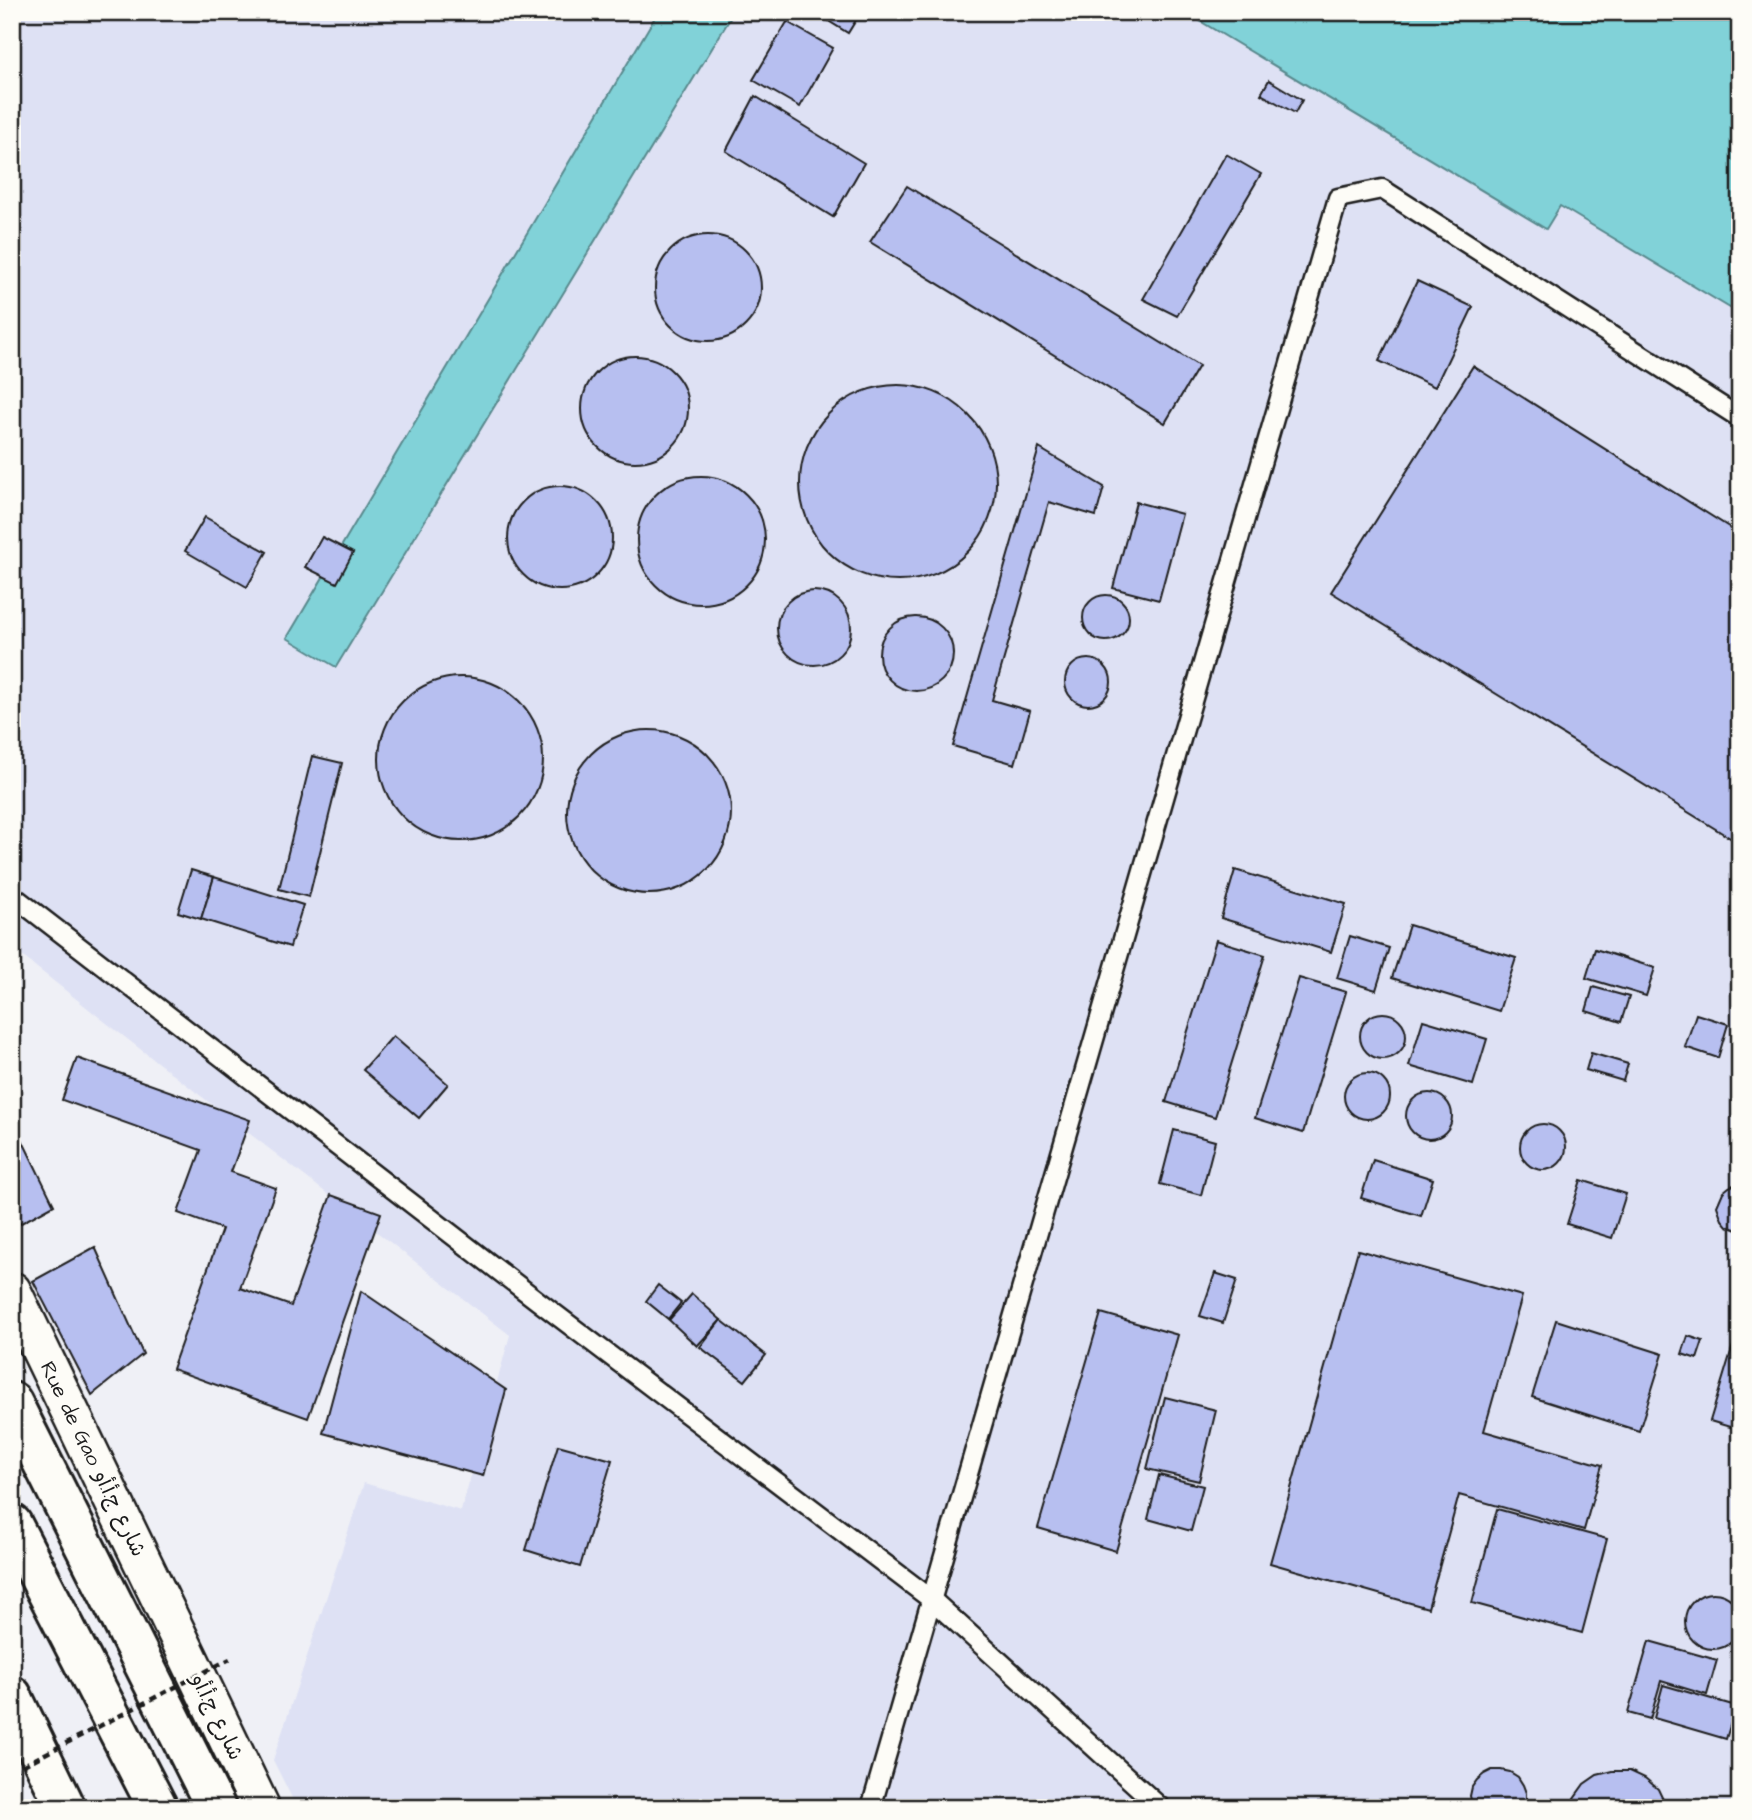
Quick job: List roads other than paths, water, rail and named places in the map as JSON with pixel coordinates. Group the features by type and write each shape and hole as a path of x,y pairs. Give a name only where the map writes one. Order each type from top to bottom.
{"highway":[{"path":"12,1402 216,1808"},
{"path":"12,1524 158,1808"},
{"path":"12,1696 60,1796"},
{"path":"12,1739 60,1796"}],"street":[{"name":"Rue de Gao شارع ج.أ.أو","path":"12,1291 173,1627"},
{"name":"شارع ج.أ.أو","path":"173,1627 261,1808"}],"lane":[{"path":"871,1808 1338,198 1382,189 1740,418"},
{"path":"12,895 538,1301 931,1599 1161,1808"}],"water":[{"path":"658,12 734,12 336,667 287,638"},
{"path":"1185,12 1740,12 1740,314 1560,206 1546,229"}]}
